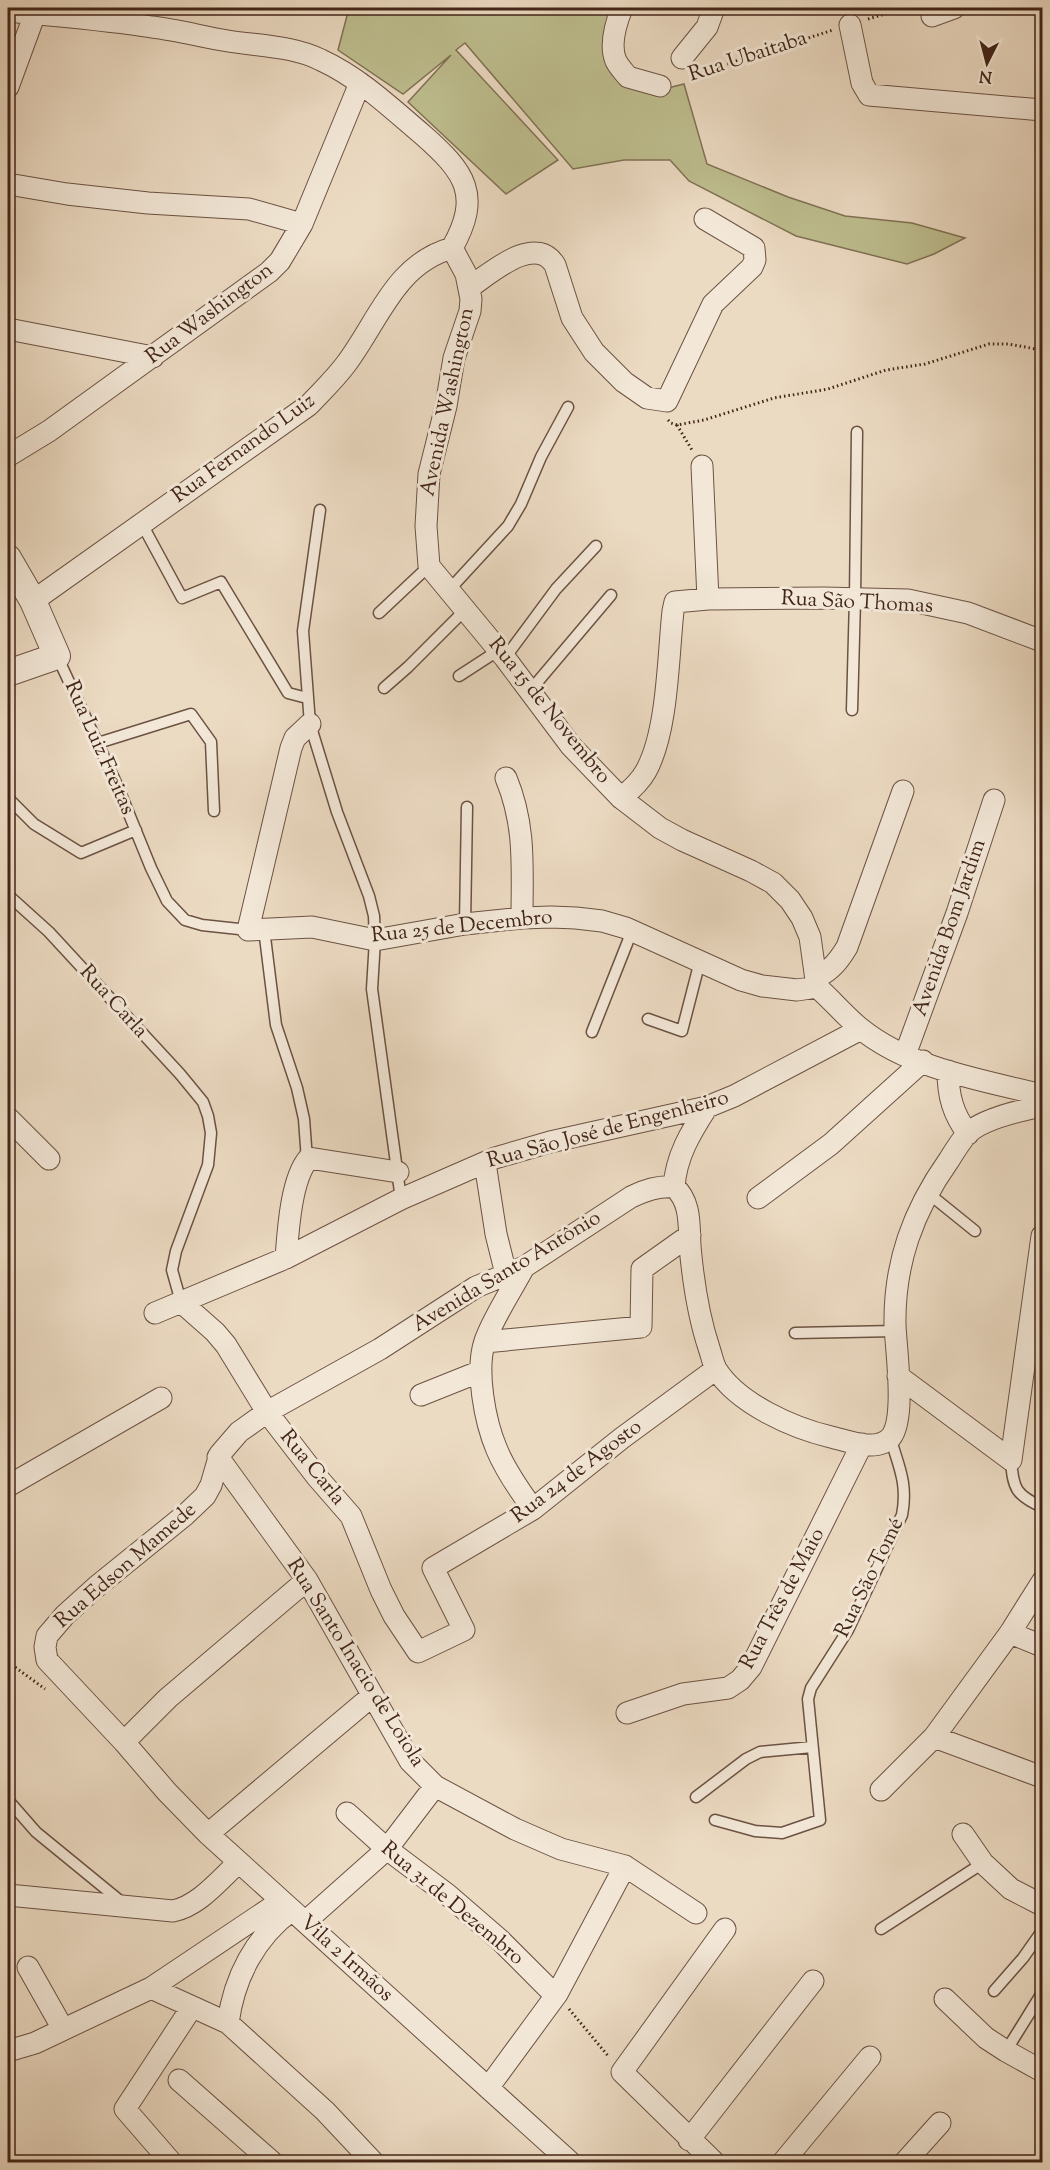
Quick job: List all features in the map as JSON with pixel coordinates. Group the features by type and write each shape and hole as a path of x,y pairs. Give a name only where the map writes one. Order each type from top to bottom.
{"street":[{"path":"622,8 616,22 613,47 616,61 628,77 660,86"},
{"path":"682,58 707,27 714,8"},
{"path":"932,16 954,8"},
{"path":"8,11 36,11 153,27 292,49 321,59 360,83 438,148 458,170 466,186 468,205 461,232 452,248"},
{"path":"8,87 36,11"},
{"path":"850,25 862,83 869,95 1042,111"},
{"name":"Rua Washington","path":"8,456 49,431 153,357 269,272 280,261 302,224 360,83"},
{"path":"8,184 67,194 148,203 249,209 302,224"},
{"path":"470,287 517,256 529,253 541,254 550,258 555,265 572,318 594,352 624,382 647,398 668,401 712,304 752,267 755,260 754,248 705,219"},
{"name":"Avenida Washington","path":"429,566 426,526 429,474 446,406 454,358 470,311 470,287 466,274 452,248"},
{"name":"Rua Fernando Luiz","path":"33,602 309,405 346,364 398,284 412,268 439,252 452,248"},
{"path":"8,329 153,357"},
{"path":"702,466 708,599"},
{"name":"Rua Luiz Freitas","path":"8,558 33,602 57,657"},
{"name":"Rua 15 de Novembro","path":"429,566 502,654 571,746 621,798 660,828 773,883 790,900 802,918 810,937 815,956 817,982"},
{"name":"Rua São Thomas","path":"621,798 636,785 646,771 658,739 675,602 708,599 908,600 968,613 1042,641"},
{"path":"8,673 57,657"},
{"path":"256,930 291,748 295,738 310,724"},
{"path":"506,778 516,802 520,824 522,918"},
{"path":"903,791 847,947 839,961 817,982 861,1029 914,1058 948,1071 1042,1095"},
{"name":"Avenida Bom Jardim","path":"914,1058 957,913 994,800"},
{"name":"Rua 25 de Decembro","path":"256,930 312,927 375,940 465,924 522,918 551,916 585,919 602,921 632,931 741,980 762,986 797,990 817,982"},
{"name":"Rua São José de Engenheiro","path":"155,1313 286,1258 401,1199 485,1163 550,1142 707,1107 734,1096 861,1029"},
{"path":"758,1198 831,1144 914,1058"},
{"path":"948,1071 951,1104 957,1119 968,1134"},
{"path":"707,1107 682,1150 674,1176 674,1187 680,1192 685,1202 700,1318 716,1369 737,1392 795,1427 862,1444 879,1445 890,1437 896,1427 898,1412 897,1280 904,1245 928,1193 935,1179 968,1134 1004,1116 1042,1106"},
{"path":"8,1118 49,1159"},
{"path":"286,1258 296,1184 309,1158 315,1157 349,1165 398,1172"},
{"path":"485,1163 496,1234 515,1271 485,1342 481,1371 487,1419 496,1449 511,1478 533,1509"},
{"name":"Avenida Santo Antônio","path":"267,1412 380,1349 476,1287 515,1271 631,1197 660,1186 674,1187"},
{"path":"485,1342 641,1327 642,1269 690,1235"},
{"path":"898,1376 1011,1460 1042,1236"},
{"name":"Rua Carla","path":"181,1302 226,1345 267,1412 317,1477 351,1516 394,1616 418,1652 465,1630 433,1568"},
{"name":"Rua 24 de Agosto","path":"433,1568 533,1509 622,1438 716,1369"},
{"path":"421,1395 481,1371"},
{"path":"8,1486 161,1398"},
{"name":"Rua Edson Mamede","path":"48,1636 65,1616 96,1587 205,1496 211,1485 218,1457 239,1432 267,1412"},
{"name":"Rua Três de Maio","path":"627,1713 683,1694 728,1688 740,1680 752,1667 862,1444"},
{"name":"Rua Santo Inacio de Loiola","path":"218,1457 307,1580 410,1761 435,1786 561,1849 625,1866 696,1913"},
{"path":"126,1745 168,1698 307,1580"},
{"path":"881,1790 934,1737 1010,1633 1042,1582"},
{"path":"1010,1633 1042,1646"},
{"name":"Vila 2 Irmãos","path":"48,1636 45,1647 46,1660 208,1834 570,2163"},
{"path":"208,1834 372,1696"},
{"path":"934,1737 1042,1777"},
{"path":"228,2023 231,2000 242,1970 274,1923 387,1849 435,1786"},
{"name":"Rua 31 de Dezembro","path":"347,1813 387,1849 448,1895 501,1940 557,1994"},
{"path":"963,1834 983,1863 1011,1889 1042,1905"},
{"path":"8,1895 173,1911 183,1909 195,1902 239,1862"},
{"path":"488,2088 557,1994 625,1866"},
{"path":"8,2051 35,2043 151,1988 293,1911"},
{"path":"725,1929 622,2072 697,2154 813,1981"},
{"path":"28,1966 63,2030"},
{"path":"151,1988 228,2023 325,2111 374,2163"},
{"path":"945,1999 986,2038 1042,2071"},
{"path":"171,2163 125,2109 192,2007"},
{"path":"783,2163 870,2057"},
{"path":"179,2080 272,2163"},
{"path":"905,2163 940,2123"}],"lane":[{"path":"450,589 508,526 568,407"},
{"path":"852,710 857,432"},
{"path":"321,510 303,631 310,724 374,916 372,989 401,1199"},
{"path":"142,524 182,598 221,582 288,693 307,698"},
{"path":"459,676 502,654 556,589 596,546"},
{"path":"378,613 429,566"},
{"path":"529,692 611,595"},
{"path":"384,688 466,609"},
{"name":"Rua Luiz Freitas","path":"57,657 98,743 167,900 185,920 202,924"},
{"path":"98,743 191,714 211,742 213,811"},
{"path":"8,798 34,824 81,853 136,830"},
{"path":"465,924 467,807"},
{"name":"Rua Carla","path":"8,895 49,932 180,1074 202,1102 208,1116 211,1143 208,1166 176,1251 172,1270 181,1302"},
{"name":"Rua 25 de Decembro","path":"202,924 256,930"},
{"path":"256,930 276,1025 297,1088 304,1119 307,1160"},
{"path":"592,1032 632,931"},
{"path":"648,1019 682,1031 700,961"},
{"path":"928,1193 975,1231"},
{"path":"795,1333 896,1331"},
{"name":"Rua São Tomé","path":"715,1820 755,1831 782,1833 820,1820 808,1699 811,1688 848,1630 902,1515 906,1497 904,1481 890,1437"},
{"path":"1011,1460 1015,1487 1020,1495 1042,1507"},
{"path":"696,1797 746,1759 760,1752 812,1747"},
{"path":"8,1800 36,1832 129,1908"},
{"path":"881,1929 983,1863"},
{"path":"994,1991 1023,1958 1042,1931"},
{"path":"1006,2051 1042,1993"}],"path":[{"name":"Rua Ubaitaba","path":"660,86 905,8"},
{"path":"671,423 677,425 704,420 774,398 828,388 886,370 925,364 989,344 1008,344 1042,350"},
{"path":"677,425 702,466"},
{"path":"557,1994 622,2072"}],"green space":[{"path":"349,8 611,8 606,41 656,91 684,84 707,164 788,197 845,216 912,223 965,238 934,254 907,264 796,236 689,181 670,160 624,160 573,169 465,43 456,50 558,160 506,194 408,102 451,55 403,94 338,50"}]}
